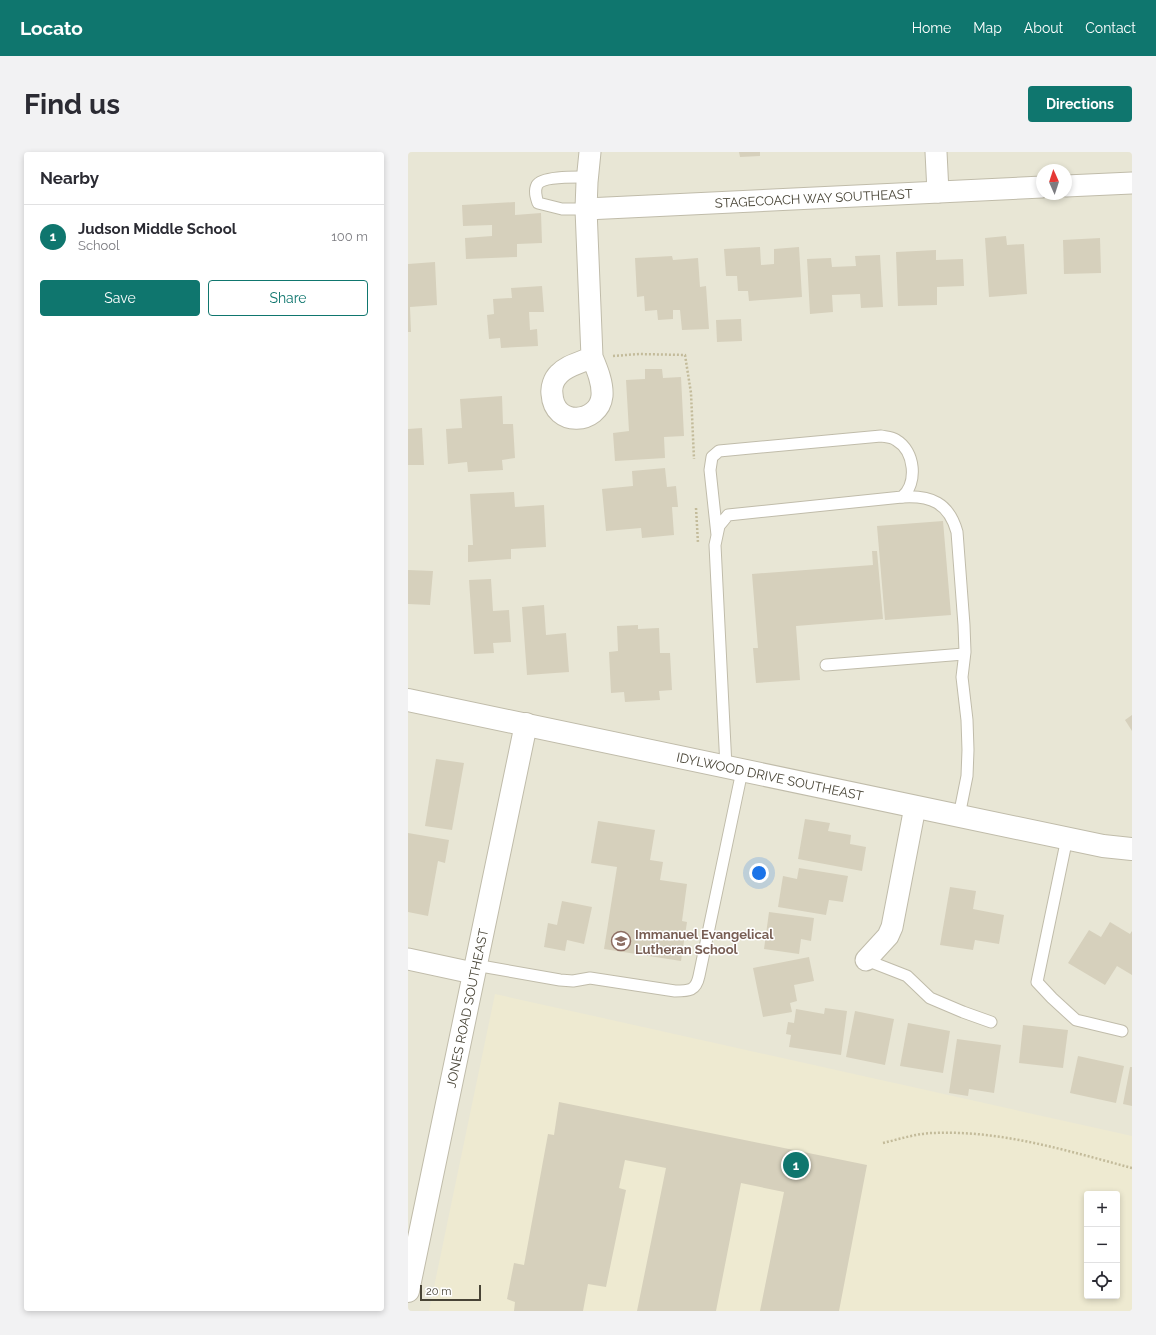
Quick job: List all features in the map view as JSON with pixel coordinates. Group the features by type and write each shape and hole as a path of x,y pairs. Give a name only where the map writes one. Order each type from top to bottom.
{"street":[{"path":"590,152 587,176 586,209 592,357"},
{"path":"936,152 938,192"},
{"path":"1072,186 1132,183"},
{"name":"STAGECOACH WAY SOUTHEAST","path":"586,209 1036,188"},
{"name":"IDYLWOOD DRIVE SOUTHEAST","path":"408,700 1103,846 1132,848"},
{"name":"JONES ROAD SOUTHEAST","path":"408,1291 526,724"},
{"path":"866,960 888,936 892,927 915,807"},
{"path":"408,959 474,969"}],"lane":[{"path":"586,209 562,209 538,203 535,194 537,185 540,181 587,176"},
{"path":"717,535 710,470 712,457 719,451 881,436 896,440 906,449 911,458 911,482 906,494 902,497"},
{"path":"474,969 560,980 573,981 590,978 675,992 693,988 698,983 734,769 722,698 715,545 719,526 728,515 917,496 928,498 949,513 954,520 958,540 964,625 962,677 967,720 968,750 967,776 958,816"},
{"path":"826,665 964,654"},
{"path":"1067,838 1037,982 1076,1020 1122,1030"},
{"path":"866,960 906,976 930,998 991,1022"}],"path":[{"path":"592,357 639,354 685,355 691,393 694,464"},
{"path":"696,504 698,551"},
{"path":"883,1143 933,1133 975,1134 1036,1143 1132,1168"}],"shaded area":[{"path":"408,152 1132,152 1132,1311 408,1311"},
{"path":"495,994 1132,1136 1132,1311 429,1311"}],"building":[{"path":"739,152 760,152 760,156 740,157"},
{"path":"515,202 515,215 541,213 542,243 517,244 517,257 466,259 465,238 492,236 492,225 463,226 462,205"},
{"path":"1006,236 1007,245 1024,244 1027,294 989,297 985,238"},
{"path":"1100,238 1101,273 1064,274 1063,240"},
{"path":"760,247 761,265 774,264 774,249 799,247 802,297 749,301 748,291 738,291 737,276 726,276 724,249"},
{"path":"936,250 936,260 963,259 964,286 937,287 937,305 898,306 896,252"},
{"path":"880,255 883,307 861,308 860,294 832,295 833,312 810,314 807,259 831,258 832,267 856,266 855,256"},
{"path":"672,256 673,260 698,258 700,287 706,286 709,329 682,330 680,310 673,310 673,319 658,320 657,310 645,311 644,296 637,297 635,258"},
{"path":"435,262 437,305 410,307 411,332 408,332 408,264"},
{"path":"542,286 544,312 529,312 530,330 537,329 538,346 501,348 500,338 489,339 487,315 494,314 493,299 512,298 511,288"},
{"path":"741,319 742,341 717,342 716,320"},
{"path":"645,369 662,369 663,378 681,377 684,436 664,437 665,458 615,461 613,433 629,431 626,380 645,379"},
{"path":"502,396 503,424 513,424 515,458 502,460 503,470 468,472 467,462 448,464 446,429 462,428 460,399"},
{"path":"422,428 424,465 408,465 408,429"},
{"path":"665,468 667,487 676,486 678,507 672,507 674,535 642,538 641,528 606,531 602,489 633,486 632,471"},
{"path":"514,492 515,507 544,505 546,547 511,549 511,559 468,562 468,545 473,545 470,494"},
{"path":"943,521 951,615 885,620 877,526"},
{"path":"872,551 877,551 883,619 796,626 800,680 756,683 753,648 758,648 752,574 873,565"},
{"path":"408,570 433,571 430,605 408,604"},
{"path":"491,579 493,611 509,610 511,642 493,643 494,653 474,654 469,580"},
{"path":"544,605 546,635 566,633 569,672 527,675 522,607"},
{"path":"638,625 638,629 659,628 660,653 670,653 672,690 659,691 660,700 625,702 624,692 611,693 609,652 618,651 617,626"},
{"path":"1132,715 1132,731 1125,720"},
{"path":"436,759 464,763 452,830 425,826"},
{"path":"805,819 830,823 828,831 851,835 850,844 866,847 862,871 798,859"},
{"path":"598,821 655,830 650,860 663,862 660,880 687,884 682,921 687,922 681,961 604,949 617,867 591,863"},
{"path":"408,833 449,840 445,863 438,861 428,916 408,912"},
{"path":"799,868 848,876 843,902 829,900 826,915 778,907 783,876 797,879"},
{"path":"950,887 976,891 973,909 1004,915 999,944 975,940 973,950 940,945"},
{"path":"562,901 592,907 584,944 567,940 565,951 544,947 548,923 557,925"},
{"path":"769,912 814,918 811,941 801,939 799,954 764,949"},
{"path":"1110,922 1130,934 1132,931 1132,975 1117,966 1105,985 1068,963 1089,930 1101,937"},
{"path":"809,957 814,981 794,985 797,1001 790,1003 792,1012 763,1017 753,968"},
{"path":"825,1008 847,1011 841,1055 789,1047 791,1035 786,1034 788,1022 794,1023 796,1009 824,1014"},
{"path":"855,1011 894,1019 885,1065 846,1057"},
{"path":"908,1023 950,1031 943,1073 900,1066"},
{"path":"1023,1025 1068,1030 1063,1068 1019,1063"},
{"path":"957,1039 1001,1045 994,1093 969,1089 968,1096 949,1093"},
{"path":"1078,1056 1124,1066 1116,1103 1070,1093"},
{"path":"1130,1067 1132,1067 1132,1106 1123,1104"},
{"path":"559,1102 867,1165 839,1311 760,1311 784,1192 741,1183 716,1311 637,1311 666,1168 625,1160 619,1188 626,1190 606,1287 588,1284 583,1311 514,1311 515,1302 507,1299 514,1263 524,1265 548,1134 554,1135"}],"place":[{"name":"Immanuel Evangelical Lutheran School","path":"621,941"},
{"name":"Judson Middle School","path":"796,1165"}]}
